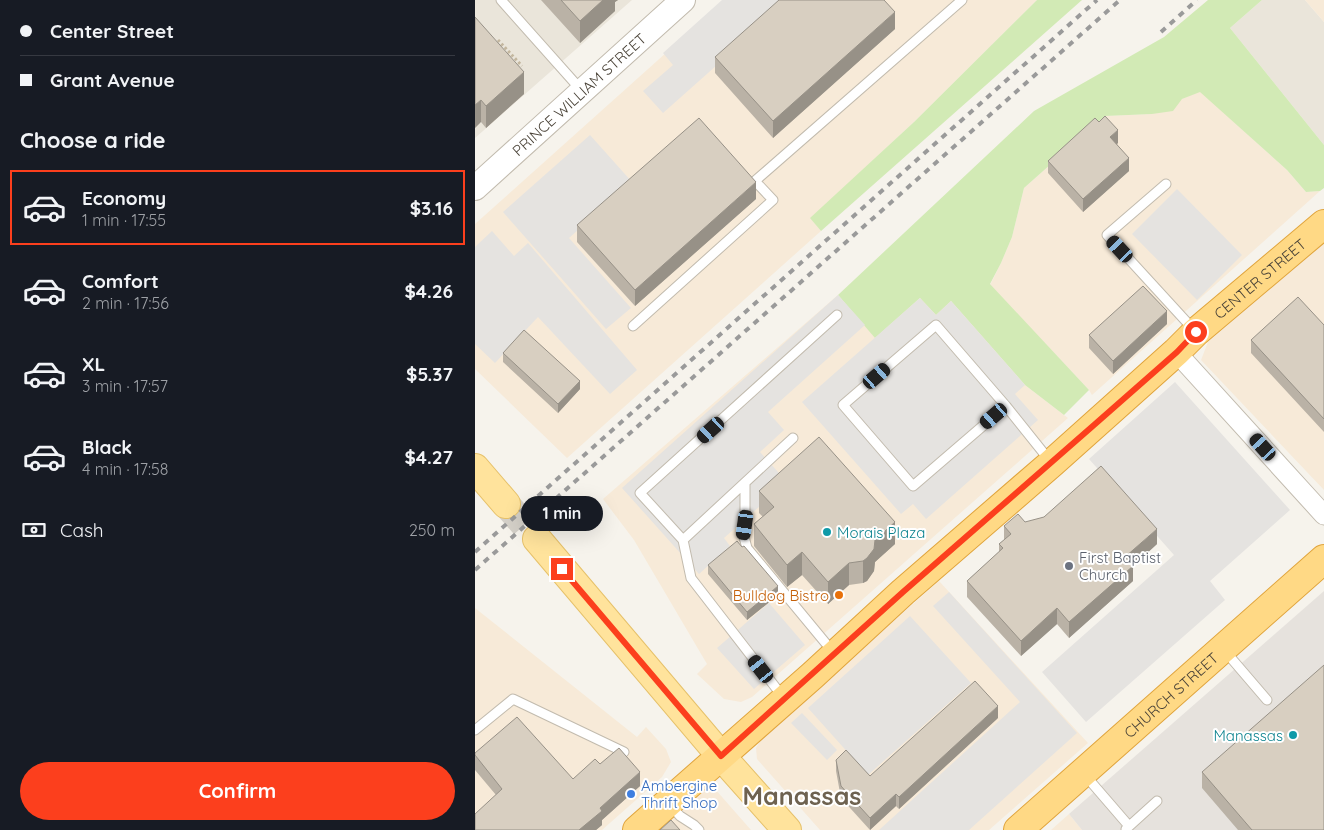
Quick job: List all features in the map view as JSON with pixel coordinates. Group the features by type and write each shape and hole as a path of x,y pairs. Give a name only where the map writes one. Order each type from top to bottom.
{"highway":[{"name":"CENTER STREET","path":"637,830 903,592 1177,352 1196,332 1324,224"},
{"name":"CHURCH STREET","path":"1018,830 1324,560"}],"main road":[{"path":"475,468 506,504"},
{"path":"537,540 721,756 787,830"}],"street":[{"name":"PRINCE WILLIAM STREET","path":"475,188 683,0"},
{"path":"1177,352 1324,515"}],"lane":[{"path":"501,0 582,91"},
{"path":"633,326 773,200 755,181 962,0"},
{"path":"1166,184 1107,235 1196,332"},
{"path":"785,699 691,578 683,540 640,493 837,315"},
{"path":"1006,406 913,486 843,405 936,325 1006,406 1052,463"},
{"path":"683,540 793,438"},
{"path":"745,483 744,536 747,548 835,654"},
{"path":"1223,648 1267,700"},
{"path":"475,730 513,699 624,752"},
{"path":"1083,773 1127,828 1157,801"},
{"path":"668,803 680,816 699,830"}],"path":[{"path":"498,40 522,66"}],"shaded area":[{"path":"475,0 632,0 475,138"},
{"path":"722,0 790,0 663,113 643,91 673,65 663,53"},
{"path":"725,0 1037,0 914,122 811,218 821,231 567,458 475,369 475,224"},
{"path":"1262,0 1305,0 1324,22 1324,145 1230,28"},
{"path":"1305,0 1324,0 1324,22"},
{"path":"1200,91 1287,170 1306,192 1320,191 1092,395 990,285 1012,237 1024,188 1105,116 1152,114"},
{"path":"590,135 632,182 569,238 631,308 606,329 503,212"},
{"path":"1177,189 1242,255 1197,300 1132,234"},
{"path":"492,231 514,256 528,243 637,370 610,394 538,317 495,363 475,344 475,247"},
{"path":"1324,243 1324,490 1201,360 1208,342"},
{"path":"838,295 875,337 920,298 951,301 1025,385 1068,418 752,697 741,702 724,699 697,674 707,664 634,540 603,499"},
{"path":"838,295 865,325 768,412 784,430 760,452 787,482 724,538 730,546 699,574 622,488"},
{"path":"920,298 936,315 951,301 1025,385 1015,394 1038,420 926,519 913,504 901,514 802,402"},
{"path":"1175,382 1290,510 1210,581 1225,600 1086,722 1042,672 1174,555 1089,459"},
{"path":"939,581 1088,743 989,830 820,830 757,759 756,748 763,736"},
{"path":"1324,591 1324,830 1082,830 1069,814"},
{"path":"949,592 1077,733 969,830 879,830 1020,702 933,606"},
{"path":"769,603 805,645 754,689 717,648"},
{"path":"475,608 637,737 646,727 666,749 671,762 662,777 602,830 475,830"},
{"path":"910,616 971,683 868,775 808,708"},
{"path":"802,713 837,750 827,760 791,723"},
{"path":"704,788 715,789 751,830 656,830"},
{"path":"1069,814 1082,830 1051,830"}],"green space":[{"path":"1037,0 1082,0 821,231 810,218 914,122"},
{"path":"1208,0 1262,0 1230,28 1324,145 1324,188 1320,191 1306,192 1287,170 1200,92 1182,99 1173,111 1105,116 1024,188 1012,237 990,284 1089,390 1064,415 1025,385 951,301 936,315 920,298 875,338 838,295 1034,111 1164,37"}],"building":[{"path":"561,0 603,0 580,21"},
{"path":"779,0 884,0 895,12 773,121 715,57"},
{"path":"475,17 524,72 486,106 481,100 475,105"},
{"path":"1105,116 1118,130 1110,137 1129,158 1083,199 1048,161 1095,118 1099,122"},
{"path":"699,118 756,182 635,290 577,225"},
{"path":"1143,286 1167,311 1113,361 1089,335"},
{"path":"1298,297 1324,325 1324,419 1251,340"},
{"path":"524,330 580,381 558,404 503,353"},
{"name":"Morais Plaza","path":"819,437 895,522 875,540 874,549 867,558 863,561 849,563 828,582 802,552 787,565 754,524 774,507 759,491"},
{"name":"First Baptist Church","path":"1101,466 1157,529 1125,557 1133,566 1069,622 1057,608 1021,641 967,581 1003,548 999,544 1011,534 1004,526 1018,514 1025,522 1044,517"},
{"path":"737,541 742,547 744,546 778,586 747,612 708,565"},
{"name":"Manassas","path":"1324,665 1324,830 1252,830 1202,772"},
{"path":"975,681 998,706 899,797 896,794 870,818 841,786 836,760 846,750 870,776"},
{"path":"517,717 573,779 595,759 600,764 619,748 640,772 600,808 602,811 579,830 475,830 475,814 502,789 475,753"},
{"path":"671,820 680,830 660,830"}],"tunnel":[{"path":"506,504 537,539"}],"railway":[{"path":"475,552 1097,0"},
{"path":"475,570 1120,0"},
{"path":"1161,32 1197,0"}],"place":[{"name":"Morais Plaza","path":"827,532"},
{"name":"First Baptist Church","path":"1069,566"},
{"name":"Bulldog Bistro","path":"839,595"},
{"name":"Manassas","path":"1293,735"},
{"name":"Ambergine Thrift Shop","path":"631,794"}],"district":[{"name":"Manassas","path":"802,795"}],"route":[{"path":"562,569 721,756 903,592 1177,352 1196,332"}]}
